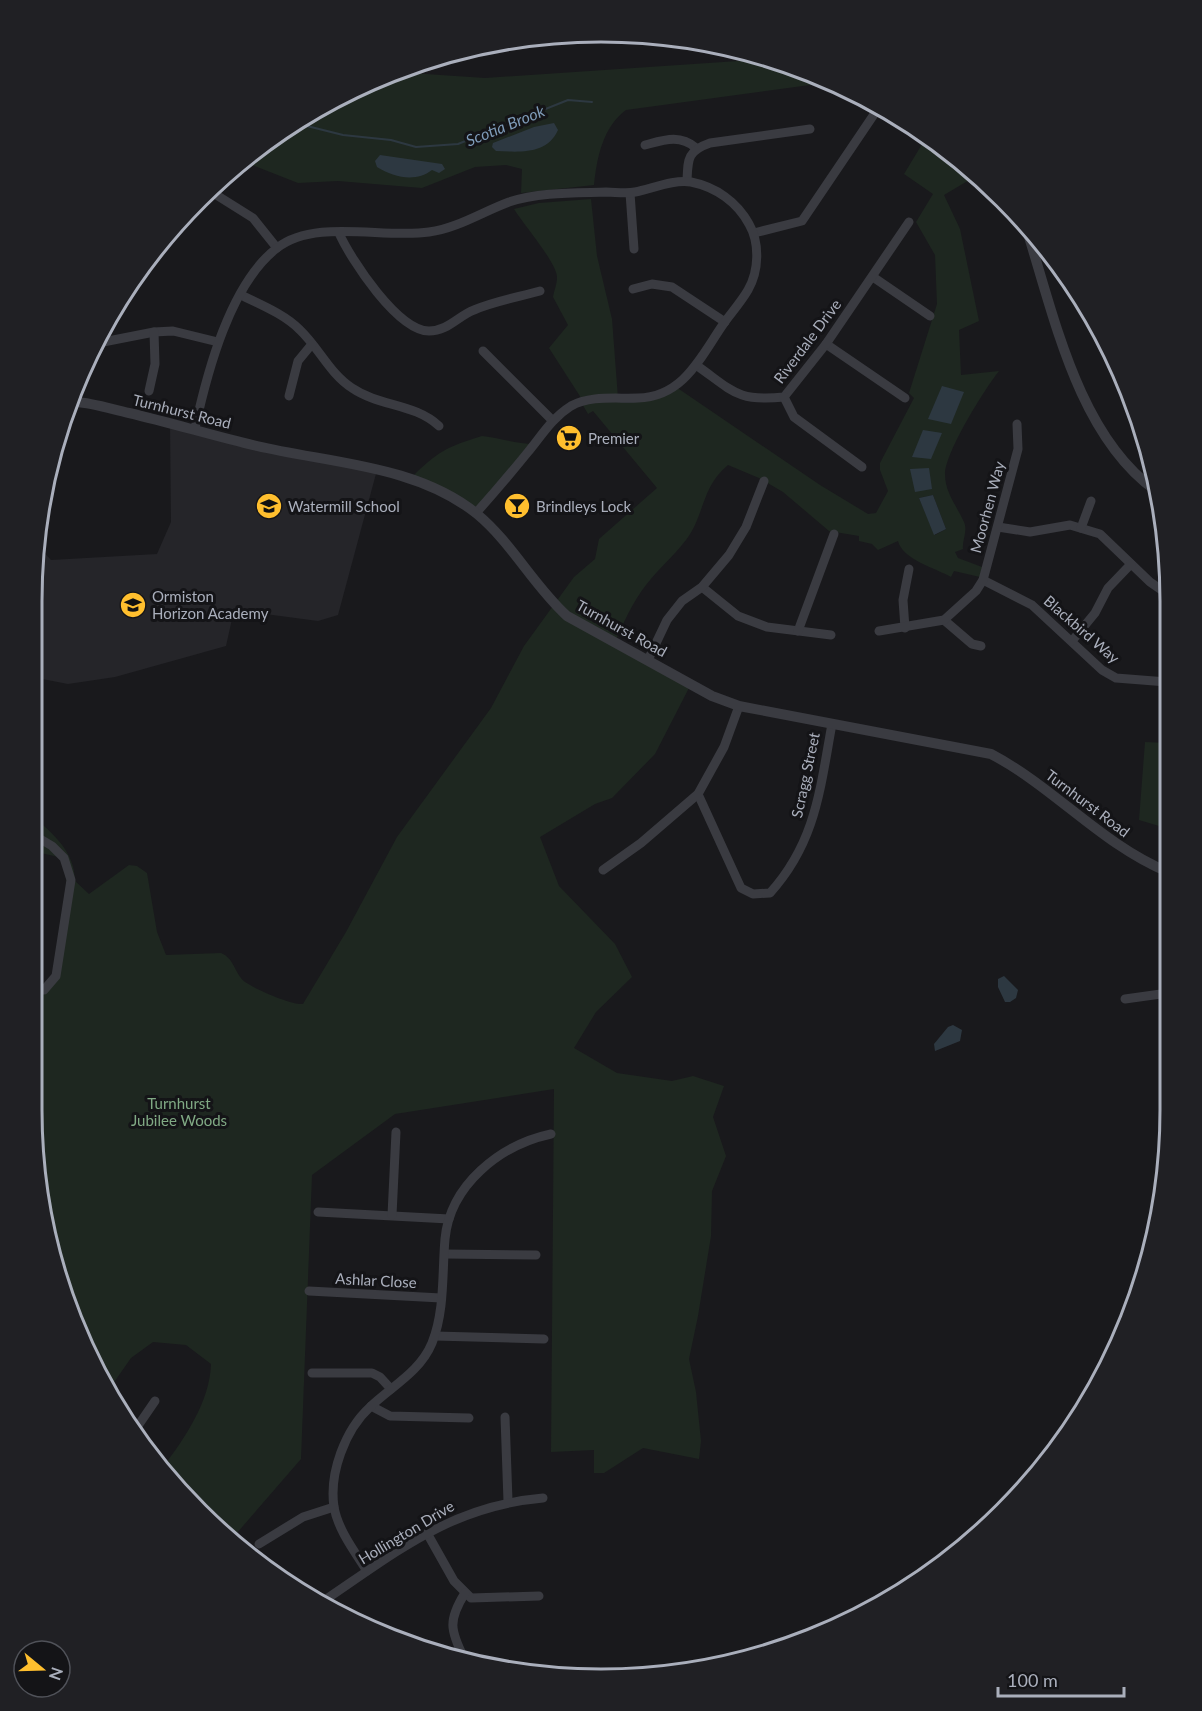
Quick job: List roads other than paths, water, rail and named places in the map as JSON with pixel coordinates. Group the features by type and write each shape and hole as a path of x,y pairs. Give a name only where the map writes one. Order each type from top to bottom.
{"street":[{"path":"754,233 790,226 801,221 874,114"},
{"path":"687,181 689,158 696,148 710,143 810,129"},
{"path":"645,144 673,138 688,142 696,148"},
{"path":"195,428 206,376 218,342 241,295 277,248 307,235 322,232 430,232 462,224 522,199 582,193 630,193 687,181 725,196 745,216 754,233 757,263 749,289 696,365 680,384 664,394 640,398 585,400 568,408 552,420 508,477 476,513"},
{"path":"630,193 634,249"},
{"path":"217,195 253,218 277,248"},
{"name":"Riverdale Drive","path":"696,365 739,395 756,400 784,397 826,344 909,222"},
{"path":"339,233 347,250 386,301 405,322 415,329 430,331 447,328 472,310 540,291"},
{"path":"1032,246 1074,375 1100,431 1134,475 1147,485"},
{"path":"873,277 930,316"},
{"path":"633,289 652,284 672,287 725,322"},
{"path":"241,295 287,319 312,344 341,380 354,390 380,401 416,410 439,426"},
{"path":"107,341 154,332 173,331 218,342"},
{"path":"148,385 155,364 154,332"},
{"path":"289,396 298,361 312,344"},
{"path":"826,344 905,398"},
{"path":"483,351 552,420"},
{"path":"784,397 794,417 862,467"},
{"name":"Turnhurst Road","path":"79,403 195,428 256,446 393,474 438,491 476,513 502,538 547,598 567,616 712,696 739,706 991,754 1014,766 1098,832 1146,863 1160,869"},
{"path":"422,427 428,417"},
{"name":"Moorhen Way","path":"983,580 998,527 1017,441 1017,424"},
{"path":"1017,441 1028,441"},
{"path":"648,660 667,620 682,601 702,587 729,555 746,527 764,481"},
{"path":"1081,528 1092,499"},
{"path":"998,527 1030,532 1064,524 1100,534 1160,588"},
{"path":"798,631 834,534"},
{"path":"1072,641 1095,613 1108,588 1131,564"},
{"path":"905,628 903,600 909,569"},
{"path":"879,631 945,620 976,591 983,580"},
{"name":"Blackbird Way","path":"983,580 1032,604 1102,670 1116,678 1160,681"},
{"path":"702,587 738,616 767,627 831,635"},
{"path":"945,620 974,647"},
{"path":"603,870 641,843 698,794 724,747 739,706"},
{"name":"Scragg Street","path":"698,794 741,888 753,894 770,893 790,871 814,816 832,724"},
{"path":"42,840 64,858 71,880 56,976 42,990"},
{"path":"1125,999 1160,994"},
{"path":"392,1215 400,1145 396,1132"},
{"path":"368,1571 342,1529 334,1507 335,1475 344,1446 352,1428 371,1406 421,1363 435,1336 449,1219 465,1189 483,1167 518,1144 550,1134"},
{"path":"318,1212 449,1219"},
{"path":"445,1254 530,1252"},
{"name":"Ashlar Close","path":"309,1291 441,1298"},
{"path":"435,1336 544,1339"},
{"path":"312,1373 329,1378 372,1373 380,1377 391,1389"},
{"path":"139,1425 155,1401"},
{"path":"371,1406 390,1416 453,1421 469,1418"},
{"path":"505,1417 508,1501"},
{"name":"Hollington Drive","path":"328,1598 427,1533 464,1514 508,1501 543,1498"},
{"path":"259,1544 303,1517 334,1507"},
{"path":"427,1533 454,1581 471,1598 479,1600 535,1596 531,1586"},
{"path":"461,1651 453,1632 452,1619 465,1593"}],"waterway":[{"name":"Scotia Brook","path":"307,126 343,135 391,140 416,147 458,144 568,100 592,102"}],"place":[{"name":"Premier","path":"569,438"},
{"name":"Watermill School","path":"269,506"},
{"name":"Brindleys Lock","path":"517,506"},
{"name":"Ormiston Horizon Academy","path":"133,605"}],"park label":[{"name":"Turnhurst Jubilee Woods","path":"179,1112"}]}
